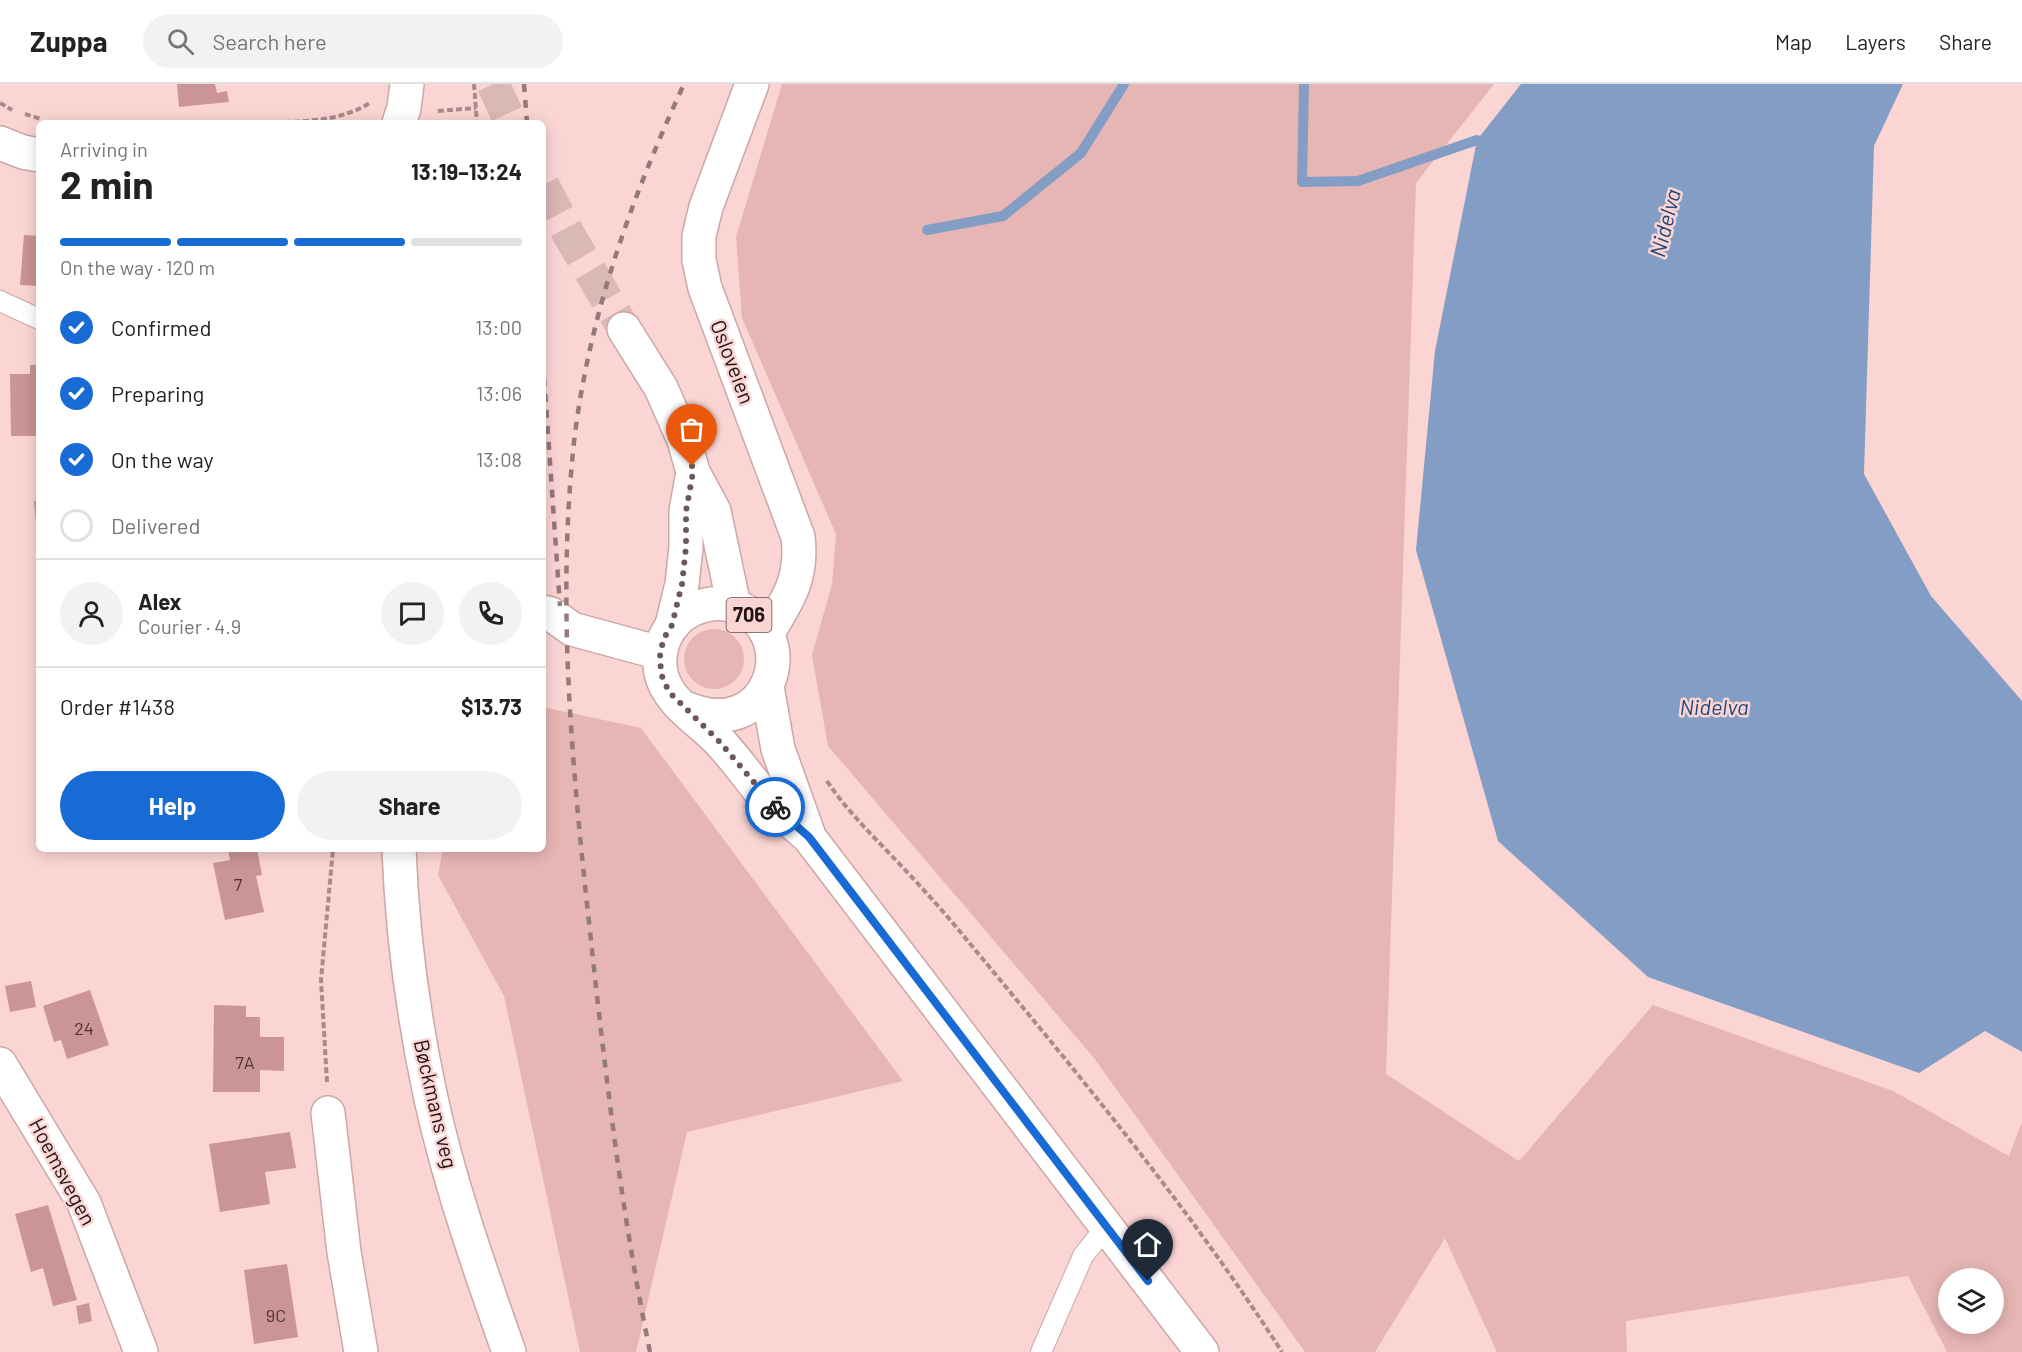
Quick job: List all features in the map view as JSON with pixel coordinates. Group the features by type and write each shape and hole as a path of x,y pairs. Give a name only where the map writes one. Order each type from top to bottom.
{"main road":[{"path":"400,120 407,84"},
{"name":"Osloveien","path":"752,84 706,207 699,236 699,260 705,288 798,537 800,555 798,573 791,594 767,634"},
{"path":"0,143 36,154"},
{"name":"706","path":"624,328 644,358 673,414 684,440 693,472 714,511 734,606"},
{"name":"706","path":"693,472 686,511 686,547 682,584 666,639 661,674 669,692 718,740 772,805 809,837 1202,1352"},
{"name":"706","path":"666,639 683,615 697,607 712,604 734,606 753,617 767,634 773,651 773,669 767,687 778,749 809,837"},
{"path":"546,613 551,614 558,632 666,639"},
{"path":"683,707 702,715 722,717 741,712 756,701 767,687"},
{"name":"Bøckmans veg","path":"399,852 414,1004 430,1095 456,1194 509,1352"},
{"name":"Hoemsvegen","path":"0,1064 84,1203 141,1352"},
{"path":"328,1113 344,1252 361,1352"}],"lane":[{"path":"0,301 36,318"},
{"path":"1041,1352 1083,1256 1106,1227"}],"path":[{"path":"474,84 477,120"},
{"path":"328,120 372,102"},
{"path":"0,103 15,111 46,120"},
{"path":"431,111 476,108"},
{"path":"822,771 842,802 931,897 1074,1068 1199,1230 1247,1297 1282,1352"},
{"path":"328,1113 321,980 333,852"}],"shaded area":[{"path":"782,84 1494,84 1416,183 1386,1074 1519,1161 1653,1005 1893,1091 2009,1156 2022,1122 2022,1352 1947,1352 1908,1276 1626,1321 1627,1352 1497,1352 1445,1238 1375,1352 1305,1352 1094,1058 828,746 812,655 832,584 836,534 742,318 736,237"},
{"path":"708,629 720,629 731,634 739,642 744,659 742,671 731,684 720,689 708,689 697,684 689,676 684,665 684,653 689,642 697,634"},
{"path":"546,708 641,728 903,1081 687,1132 636,1352 580,1352 504,996 438,875 442,852 546,852"}],"water":[{"name":"Nidelva","path":"1521,84 1903,84 1874,146 1864,474 1931,596 2022,701 2022,1052 1985,1031 1919,1073 1648,977 1498,841 1416,550 1435,351 1477,140"}],"building":[{"path":"177,84 215,84 217,93 227,91 229,102 179,107"},
{"path":"24,235 36,236 36,286 20,285"},
{"path":"30,365 36,365 36,436 11,436 10,374 30,374"},
{"path":"228,852 258,852 262,875 256,876 264,912 225,920 213,863 230,860"},
{"path":"31,981 36,1007 10,1012 5,986"},
{"path":"90,990 109,1045 67,1059 61,1040 54,1042 43,1006"},
{"path":"214,1005 246,1006 246,1017 260,1017 260,1037 284,1037 284,1071 260,1070 260,1092 213,1092"},
{"path":"290,1132 296,1168 265,1172 270,1204 220,1212 209,1144"},
{"path":"48,1205 77,1300 53,1306 43,1268 31,1272 15,1214"},
{"path":"287,1264 298,1337 254,1344 244,1270"},
{"path":"89,1303 92,1321 79,1324 76,1306"}],"waterway":[{"path":"927,230 1003,216 1081,153 1124,84"},
{"path":"1304,84 1302,182 1358,181 1477,140"}],"tunnel":[{"path":"493,84 510,120"},
{"path":"546,191 624,329"}],"railway":[{"path":"524,84 527,120"},
{"path":"650,1352 631,1250 616,1147 584,879 569,692 567,567 574,442 581,395 601,303 630,214 684,84"},
{"path":"546,405 560,606"}],"way so far":[{"path":"692,466 686,511 686,547 682,584 672,625 664,638 660,653 661,674 669,692 718,740 775,807"}],"route":[{"path":"775,807 809,837 1148,1281"}]}
